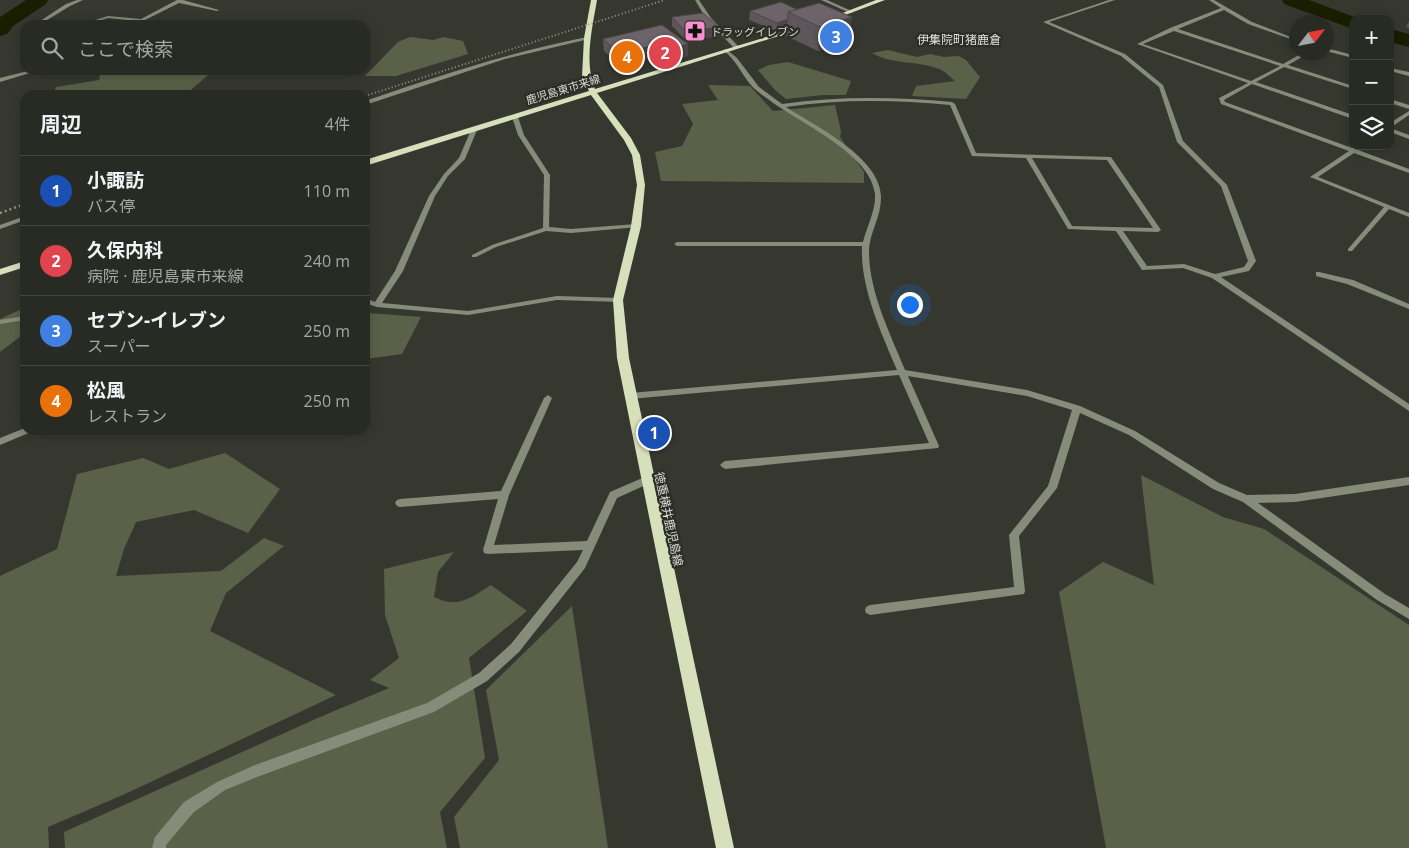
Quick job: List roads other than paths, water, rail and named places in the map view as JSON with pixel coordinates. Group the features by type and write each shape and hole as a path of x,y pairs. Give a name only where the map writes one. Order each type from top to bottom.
{"main road":[{"name":"徳重横井鹿児島線","path":"594,0 587,38 586,76 593,93 617,122 636,155 641,185 636,226 618,300 619,329 647,480 726,848"},
{"path":"825,20 882,0"},
{"name":"鹿児島東市来線","path":"370,161 807,26"},
{"path":"0,272 20,266"}],"street":[{"path":"44,20 60,9 81,0"},
{"path":"697,0 709,19 736,47"},
{"path":"823,0 852,12"},
{"path":"1113,0 1045,22 1123,55 1161,86 1180,142 1224,186 1252,262 1246,269 1215,276"},
{"path":"1211,0 1263,28 1289,37"},
{"path":"98,20 108,17 143,20 180,1 217,10"},
{"path":"1224,8 1139,44 1349,116"},
{"path":"1172,29 1349,87"},
{"path":"370,101 484,64 558,43 587,38"},
{"path":"725,465 935,446 900,372 869,283 866,244 872,226 877,199 876,186 870,172 856,155 780,106 757,88 738,60 726,50"},
{"path":"1334,52 1349,57"},
{"path":"1294,60 1221,99 1223,103 1349,149"},
{"path":"1394,70 1409,74"},
{"path":"0,80 20,74"},
{"path":"780,106 819,100 872,99 952,104 974,155 1028,156 1108,158 1158,230 1070,228 1028,156"},
{"path":"1394,101 1409,107"},
{"path":"1394,123 1409,113"},
{"path":"515,117 521,135 547,175 546,230"},
{"path":"376,305 399,271 432,196 446,175 462,159 474,130"},
{"path":"1394,131 1409,136"},
{"path":"1409,171 1353,150 1313,177 1409,215"},
{"path":"1350,250 1388,207"},
{"path":"0,227 20,220"},
{"path":"474,256 494,246 546,230 571,231 636,226"},
{"path":"1118,229 1145,268 1184,266 1215,276 1409,408"},
{"path":"677,244 866,244"},
{"path":"1319,274 1350,282 1409,307"},
{"path":"370,302 376,305 468,313 557,298 618,300"},
{"path":"0,322 20,319"},
{"path":"630,396 900,372 1027,394 1077,408 1132,433 1216,486 1246,498 1381,597 1409,614"},
{"path":"548,398 504,495 488,550 591,545"},
{"path":"870,610 1020,590 1014,535 1052,488 1077,408"},
{"path":"0,442 20,433"},
{"path":"159,848 160,842 189,807 221,786 255,771 430,708 482,677 515,648 581,566 613,495 647,480"},
{"path":"1246,498 1295,498 1409,481"},
{"path":"400,504 504,495"}],"waterway":[{"path":"0,30 6,22 39,0"},
{"path":"1291,0 1349,22"},
{"path":"1394,36 1409,41"}],"railway":[{"path":"370,94 665,0"},
{"path":"0,213 20,206"}],"place":[{"name":"ドラッグイレブン","path":"695,31"},
{"name":"セブン-イレブン","path":"836,37"},
{"name":"久保内科","path":"665,53"},
{"name":"松風","path":"627,57"},
{"name":"小諏訪","path":"654,433"}],"district":[{"name":"伊集院町猪鹿倉","path":"959,39"}]}
